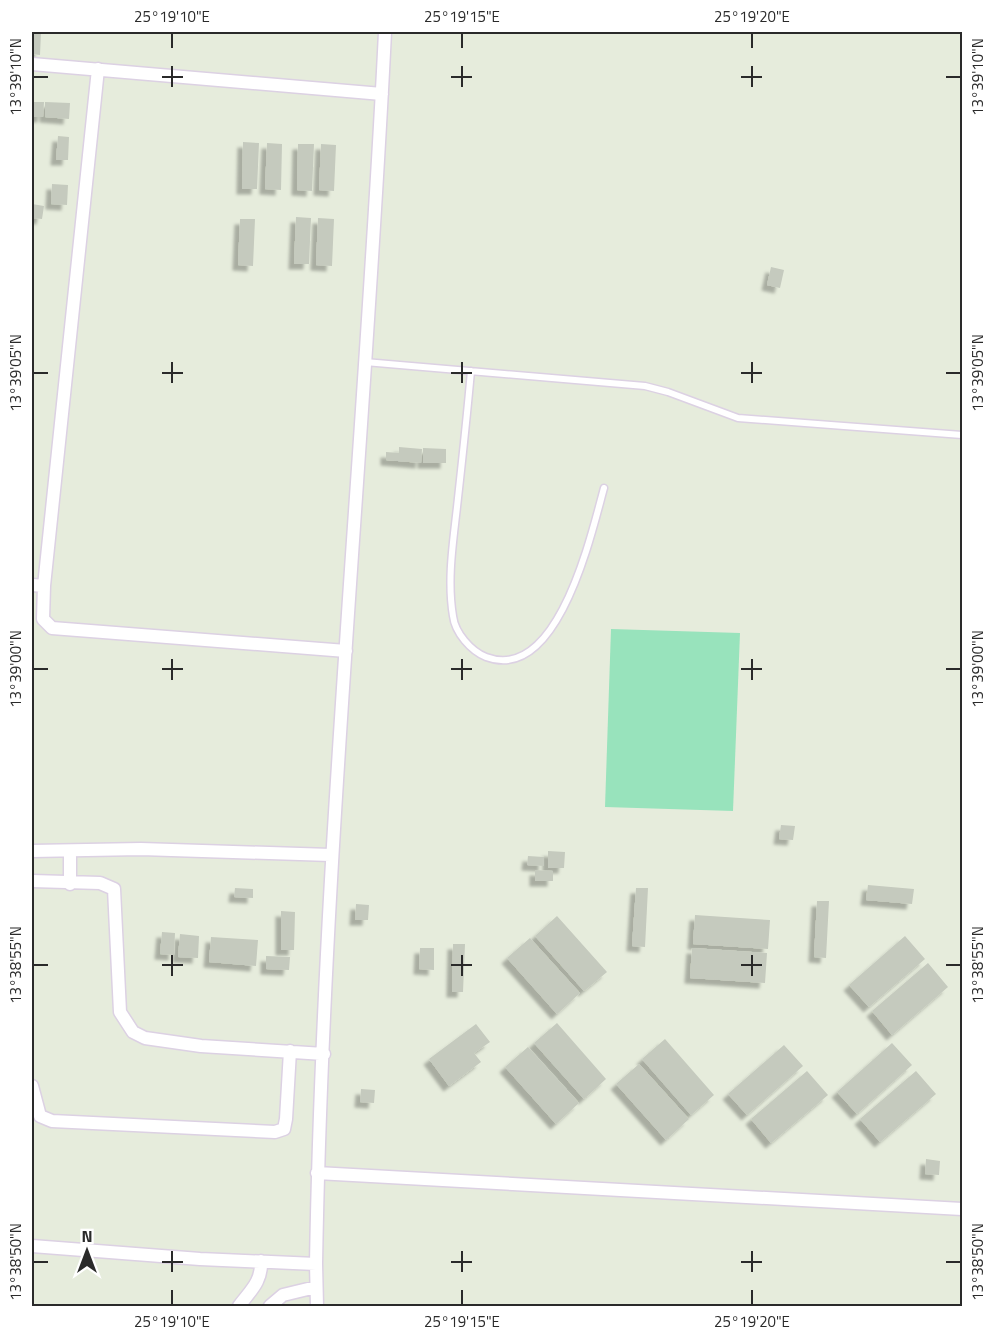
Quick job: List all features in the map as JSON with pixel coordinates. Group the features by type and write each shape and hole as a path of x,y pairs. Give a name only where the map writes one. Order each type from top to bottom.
{"street":[{"path":"317,1306 317,1173 331,855 385,32"},
{"path":"32,64 382,94"},
{"path":"98,69 38,585 43,619 52,628 346,651"},
{"path":"32,850 141,849 331,855"},
{"path":"70,851 70,884"},
{"path":"32,881 70,884 100,883 114,890 120,1012 133,1032 145,1038 201,1046 324,1053"},
{"path":"32,1086 40,1116 52,1120 275,1132 284,1129 286,1119 290,1051"},
{"path":"317,1173 963,1209"},
{"path":"32,1246 316,1264"},
{"path":"239,1306 255,1287 261,1273 261,1261"},
{"path":"270,1306 284,1295 316,1287"}],"lane":[{"path":"364,362 645,387 668,392 738,418 963,435"},
{"path":"471,371 450,571 453,618 467,644 485,657 503,660 519,658 547,636 585,557 604,488"}],"green space":[{"path":"611,629 740,633 733,811 605,807"}],"building":[{"path":"32,33 41,33 40,55 32,54"},
{"path":"32,102 44,102 43,117 32,117"},
{"path":"45,102 70,103 69,119 45,117"},
{"path":"58,136 69,137 68,160 56,160"},
{"path":"243,142 259,143 257,189 242,189"},
{"path":"267,143 282,144 281,190 265,189"},
{"path":"298,144 314,144 312,191 297,190"},
{"path":"321,144 336,145 334,191 319,190"},
{"path":"52,184 68,185 67,205 51,204"},
{"path":"32,204 44,206 42,219 32,218"},
{"path":"296,217 311,218 309,264 294,264"},
{"path":"318,218 334,219 332,266 316,265"},
{"path":"240,219 255,219 253,266 238,265"},
{"path":"771,267 784,270 780,288 767,285"},
{"path":"399,447 422,449 421,463 386,460 386,452 399,453"},
{"path":"423,448 446,449 446,463 423,463"},
{"path":"781,825 795,826 793,840 779,839"},
{"path":"548,851 565,852 564,868 548,868"},
{"path":"528,856 544,857 544,866 527,865"},
{"path":"535,870 553,871 553,881 535,881"},
{"path":"868,885 914,889 912,904 866,900"},
{"path":"235,888 253,889 253,898 234,897"},
{"path":"636,888 648,888 645,947 632,946"},
{"path":"817,901 829,901 826,958 814,957"},
{"path":"356,904 369,905 368,920 355,920"},
{"path":"281,911 295,912 294,950 281,950"},
{"path":"695,915 770,920 768,949 693,944"},
{"path":"557,916 607,972 584,991 535,936"},
{"path":"162,932 175,933 174,955 160,954"},
{"path":"180,934 199,936 198,958 178,957"},
{"path":"905,936 925,959 869,1007 849,985"},
{"path":"211,937 258,940 256,966 209,962"},
{"path":"530,938 580,993 557,1014 507,958"},
{"path":"453,944 465,944 463,992 452,992"},
{"path":"420,948 434,948 434,970 419,969"},
{"path":"692,948 767,953 765,983 690,978"},
{"path":"266,956 290,957 289,970 266,969"},
{"path":"928,963 948,987 892,1035 872,1011"},
{"path":"557,1023 606,1079 584,1099 534,1043"},
{"path":"476,1024 490,1042 474,1053 481,1062 449,1086 429,1059"},
{"path":"665,1039 714,1095 691,1115 642,1059"},
{"path":"892,1043 912,1065 857,1114 837,1092"},
{"path":"784,1045 803,1066 747,1115 728,1094"},
{"path":"528,1047 579,1103 556,1124 505,1067"},
{"path":"639,1064 689,1119 666,1140 616,1084"},
{"path":"807,1071 828,1095 771,1143 751,1119"},
{"path":"916,1071 936,1094 880,1142 860,1119"},
{"path":"361,1089 375,1090 374,1103 360,1102"},
{"path":"926,1159 940,1161 939,1175 925,1174"}]}
